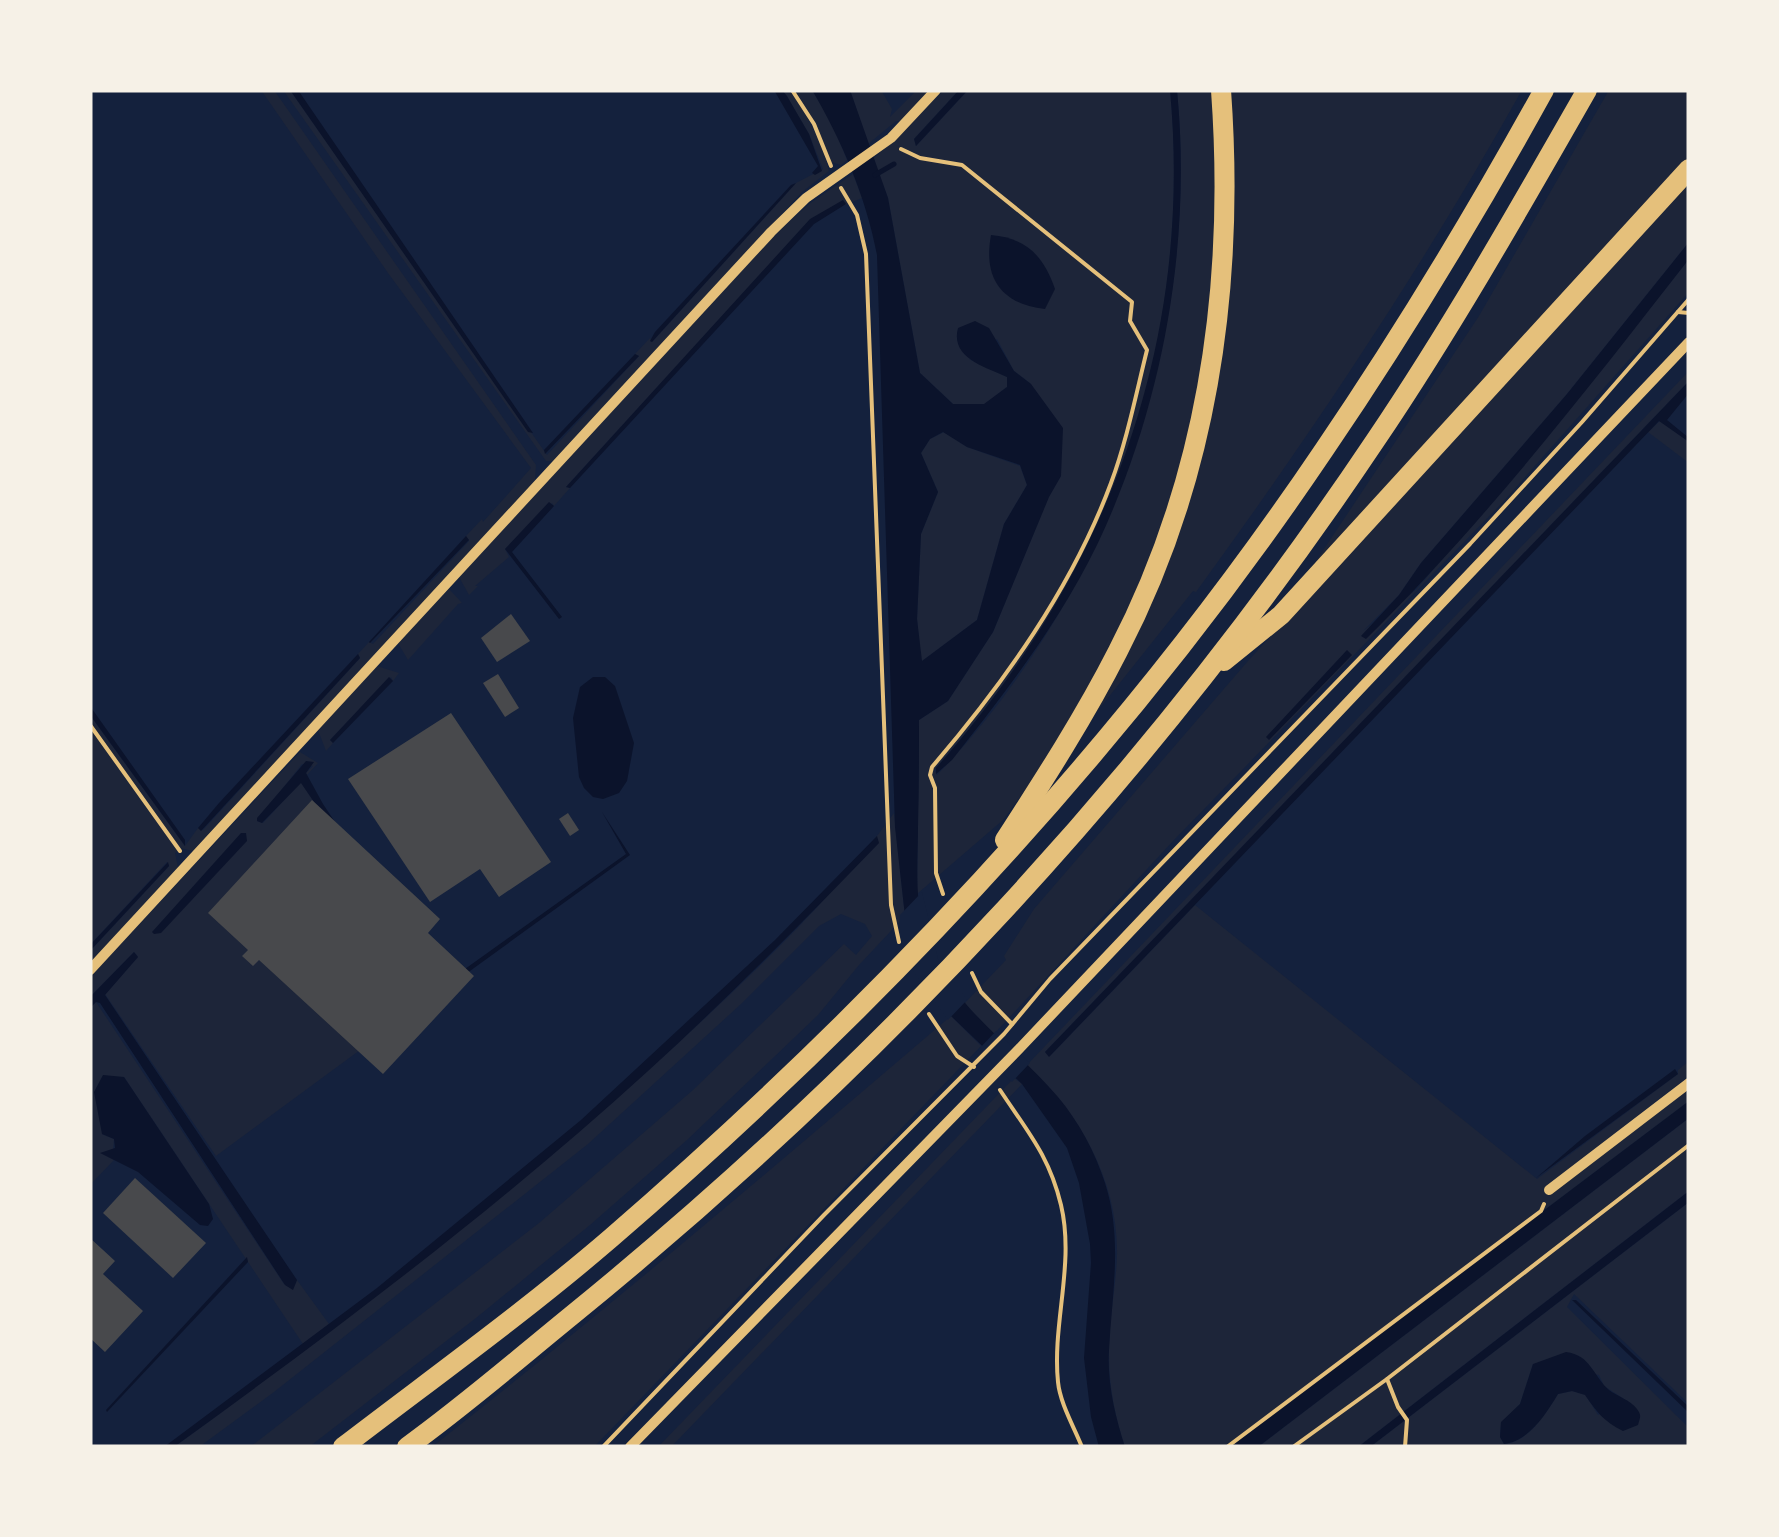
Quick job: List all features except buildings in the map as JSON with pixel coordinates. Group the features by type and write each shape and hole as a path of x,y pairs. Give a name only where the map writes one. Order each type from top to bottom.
{"highway":[{"path":"977,884 1087,710 1120,648 1164,548 1183,491 1204,411 1223,280 1226,159 1221,90"},
{"path":"343,1447 607,1241 800,1067 888,980 1028,830 1154,677 1322,453 1468,223 1544,90"},
{"path":"407,1447 639,1260 772,1144 906,1015 1092,811 1199,681 1376,441 1470,296 1587,90"},
{"path":"1199,681 1281,616 1689,169"}],"street":[{"path":"90,970 771,232 806,198 891,138 936,90"},
{"path":"630,1447 1019,1049 1689,342"},
{"path":"1549,1190 1689,1083"}],"path":[{"path":"792,90 814,124 835,177 857,215 866,254 891,905 899,943"},
{"path":"891,138 904,152 962,165 1132,302 1130,321 1147,350 1112,482 1083,549 1020,654 932,768 936,872 955,904"},
{"path":"603,1447 824,1215 1004,1034 1101,925 1494,517 1689,299"},
{"path":"1678,312 1689,313"},
{"path":"90,725 189,863"},
{"path":"966,958 981,992 1013,1024"},
{"path":"930,1014 957,1056 992,1076 1043,1150 1061,1205 1067,1247 1058,1386 1082,1447"},
{"path":"1292,1447 1387,1380 1689,1145"},
{"path":"1228,1447 1541,1211 1549,1190"},
{"path":"1387,1380 1407,1420 1405,1447"}],"shaded area":[{"path":"261,90 274,90 536,465 535,481 193,851 180,848 175,853 178,868 90,963 90,951 169,866 167,862 90,945 90,715 185,846 360,658 358,654 369,642 373,644 469,541 466,536 531,468 388,273"},
{"path":"283,90 290,90 547,455 639,356 635,354 650,338 652,342 796,183 823,169 809,134 782,90 790,90 802,109 829,171 802,192 553,461 546,461"},
{"path":"290,90 298,90 533,433 528,432"},
{"path":"774,90 782,90 787,96 809,134 822,171 815,175 812,173 818,166"},
{"path":"795,90 812,90 833,125 847,160 841,165 831,162 815,122"},
{"path":"812,90 850,90 888,198 920,373 953,404 984,404 1007,387 1007,377 971,360 959,347 958,328 975,321 989,328 1014,371 1031,384 1063,428 1061,476 993,632 948,701 919,720 918,894 925,933 949,982 982,1022 1058,1097 1079,1127 1101,1171 1115,1245 1109,1375 1125,1447 1099,1447 1091,1417 1084,1358 1090,1244 1079,1183 1067,1148 1022,1084 951,1016 905,916 895,827 877,255 860,191","holes":["943,432 967,447 1020,465 1027,485 1004,524 977,620 922,661 917,619 921,534 938,492 921,453 930,439"]},
{"path":"850,90 881,90 892,109 890,117 917,90 929,90 900,121 868,144"},
{"path":"944,90 959,90 914,139 916,146 968,90 1170,90 1174,148 1169,267 1160,326 1132,442 1111,498 1087,551 1036,638 998,693 934,770 937,775 998,704 1051,627 1095,545 1131,458 1157,368 1174,276 1181,183 1177,90 1214,90 1220,172 1209,347 1173,502 1108,658 1038,773 1003,820 917,894 919,720 948,701 993,632 1049,496 1061,476 1031,384 1014,371 997,339 969,359 1007,377 1007,387 984,405 953,404 920,373 888,198 873,159"},
{"path":"959,90 968,90 916,146 914,139"},
{"path":"1170,90 1177,90 1181,148 1176,265 1155,380 1139,437 1097,545 1066,602 992,709 936,774 936,768 996,695 1047,618 1091,537 1125,454 1151,367 1167,277 1174,185"},
{"path":"1227,90 1522,90 1407,283 1283,470 1196,592 1088,723 1198,464"},
{"path":"1609,90 1689,90 1689,162 1310,570 1479,316"},
{"path":"853,174 862,198 810,220 566,487 570,488 554,506 552,503 505,549 509,557 469,595 459,577 773,236 809,204"},
{"path":"1689,178 1689,242 1567,394 1421,563 1399,595 1363,631 1416,590 1566,413 1689,259 1689,292 1503,502 1173,841 993,1035 964,1004 1006,960 1004,956 1034,909 1248,661"},
{"path":"796,183 652,342 650,341 655,332"},
{"path":"843,200 846,204 814,224 570,488 566,487 810,219"},
{"path":"991,235 1024,245 1045,267 1055,289 1045,309 1017,301 998,286 990,264"},
{"path":"1689,242 1689,259 1534,455 1410,595 1366,639 1361,636 1567,394"},
{"path":"635,354 639,356 545,454 544,450"},
{"path":"1689,371 1689,381 1045,1052 1050,1056 1195,905 1537,1179 1678,1074 1689,1061 1689,1076 1546,1186 1689,1087 1689,1101 1230,1447 1125,1447 1109,1368 1117,1256 1111,1202 1093,1151 1079,1127 1026,1066"},
{"path":"1689,381 1689,393 1667,420 1689,442 1659,421 1049,1057 1045,1052"},
{"path":"1661,420 1689,442 1689,463 1648,432"},
{"path":"944,432 967,447 1020,466 1027,485 1004,524 977,620 921,662 917,619 921,534 938,492 921,453 930,439"},
{"path":"549,502 554,506 512,552 562,617 559,619 505,549"},
{"path":"466,536 469,540 370,643 369,642"},
{"path":"449,589 462,603 408,660 398,643"},
{"path":"1347,650 1352,655 1269,740 1266,737"},
{"path":"358,654 360,658 201,831 198,828 219,803"},
{"path":"377,666 399,673 330,740 333,743 326,751 318,730"},
{"path":"389,677 393,681 333,743 330,740"},
{"path":"593,677 605,677 615,686 634,743 627,781 619,793 603,799 593,797 579,777 573,718 580,687"},
{"path":"90,706 185,840 185,846 90,715"},
{"path":"300,752 318,763 307,775 313,766 302,764 257,821 263,823 301,782 443,989 216,1156 105,994 138,957 134,952 90,997 90,977"},
{"path":"306,761 314,762 306,773 323,804 434,970 429,971 301,783 262,823 257,821"},
{"path":"602,812 630,855 445,989 444,984 626,854"},
{"path":"894,813 905,916 818,1015 687,1140 476,1318 309,1447 250,1447 539,1223 693,1090 844,944 856,955 872,936 865,924 841,914 819,926 741,1004 588,1144 199,1447 174,1447 431,1253 616,1099 791,934"},
{"path":"241,833 246,833 247,841 161,933 154,934 152,932"},
{"path":"877,836 879,843 765,959 592,1121 476,1219 356,1312 174,1447 164,1447 377,1288 581,1120 775,940"},
{"path":"168,862 169,866 90,951 90,945"},
{"path":"134,952 138,957 105,995 297,1280 293,1290 285,1285 100,1003 90,1008 90,997"},
{"path":"96,1002 284,1284 293,1289 297,1280 329,1324 303,1344 124,1077 102,1134 114,1139 113,1151 102,1153 114,1160 90,1185 90,1008"},
{"path":"951,1016 981,1046 594,1447 432,1447 629,1288"},
{"path":"1675,1069 1678,1074 1536,1178 1585,1136"},
{"path":"103,1075 124,1077 209,1204 213,1219 208,1226 200,1225 138,1172 100,1153 115,1148 114,1139 102,1134 94,1092"},
{"path":"1014,1078 1022,1084 671,1447 658,1447"},
{"path":"1689,1101 1689,1118 1258,1447 1230,1447"},
{"path":"1689,1118 1689,1191 1358,1447 1258,1447"},
{"path":"1689,1191 1689,1202 1370,1447 1358,1447"},
{"path":"1689,1202 1689,1404 1574,1294 1567,1307 1689,1428 1689,1447 1370,1447","holes":["1533,1364 1599,1375 1604,1386 1624,1399 1598,1415 1585,1394 1558,1394 1529,1432 1504,1444 1501,1423 1520,1404"]},
{"path":"247,1257 248,1262 107,1412 106,1410"},
{"path":"1572,1300 1689,1407 1689,1413"},
{"path":"1566,1352 1581,1357 1609,1390 1634,1406 1640,1415 1638,1425 1623,1431 1601,1416 1585,1395 1572,1391 1558,1394 1529,1432 1504,1444 1500,1437 1501,1422 1520,1404 1533,1364"}],"pier":[{"path":"922,892 938,959 967,1000 948,1020 911,968 899,934 900,915"},
{"path":"996,1031 1030,1063 1012,1082 978,1050"}],"waterway":[{"path":"875,175 894,164"}]}
